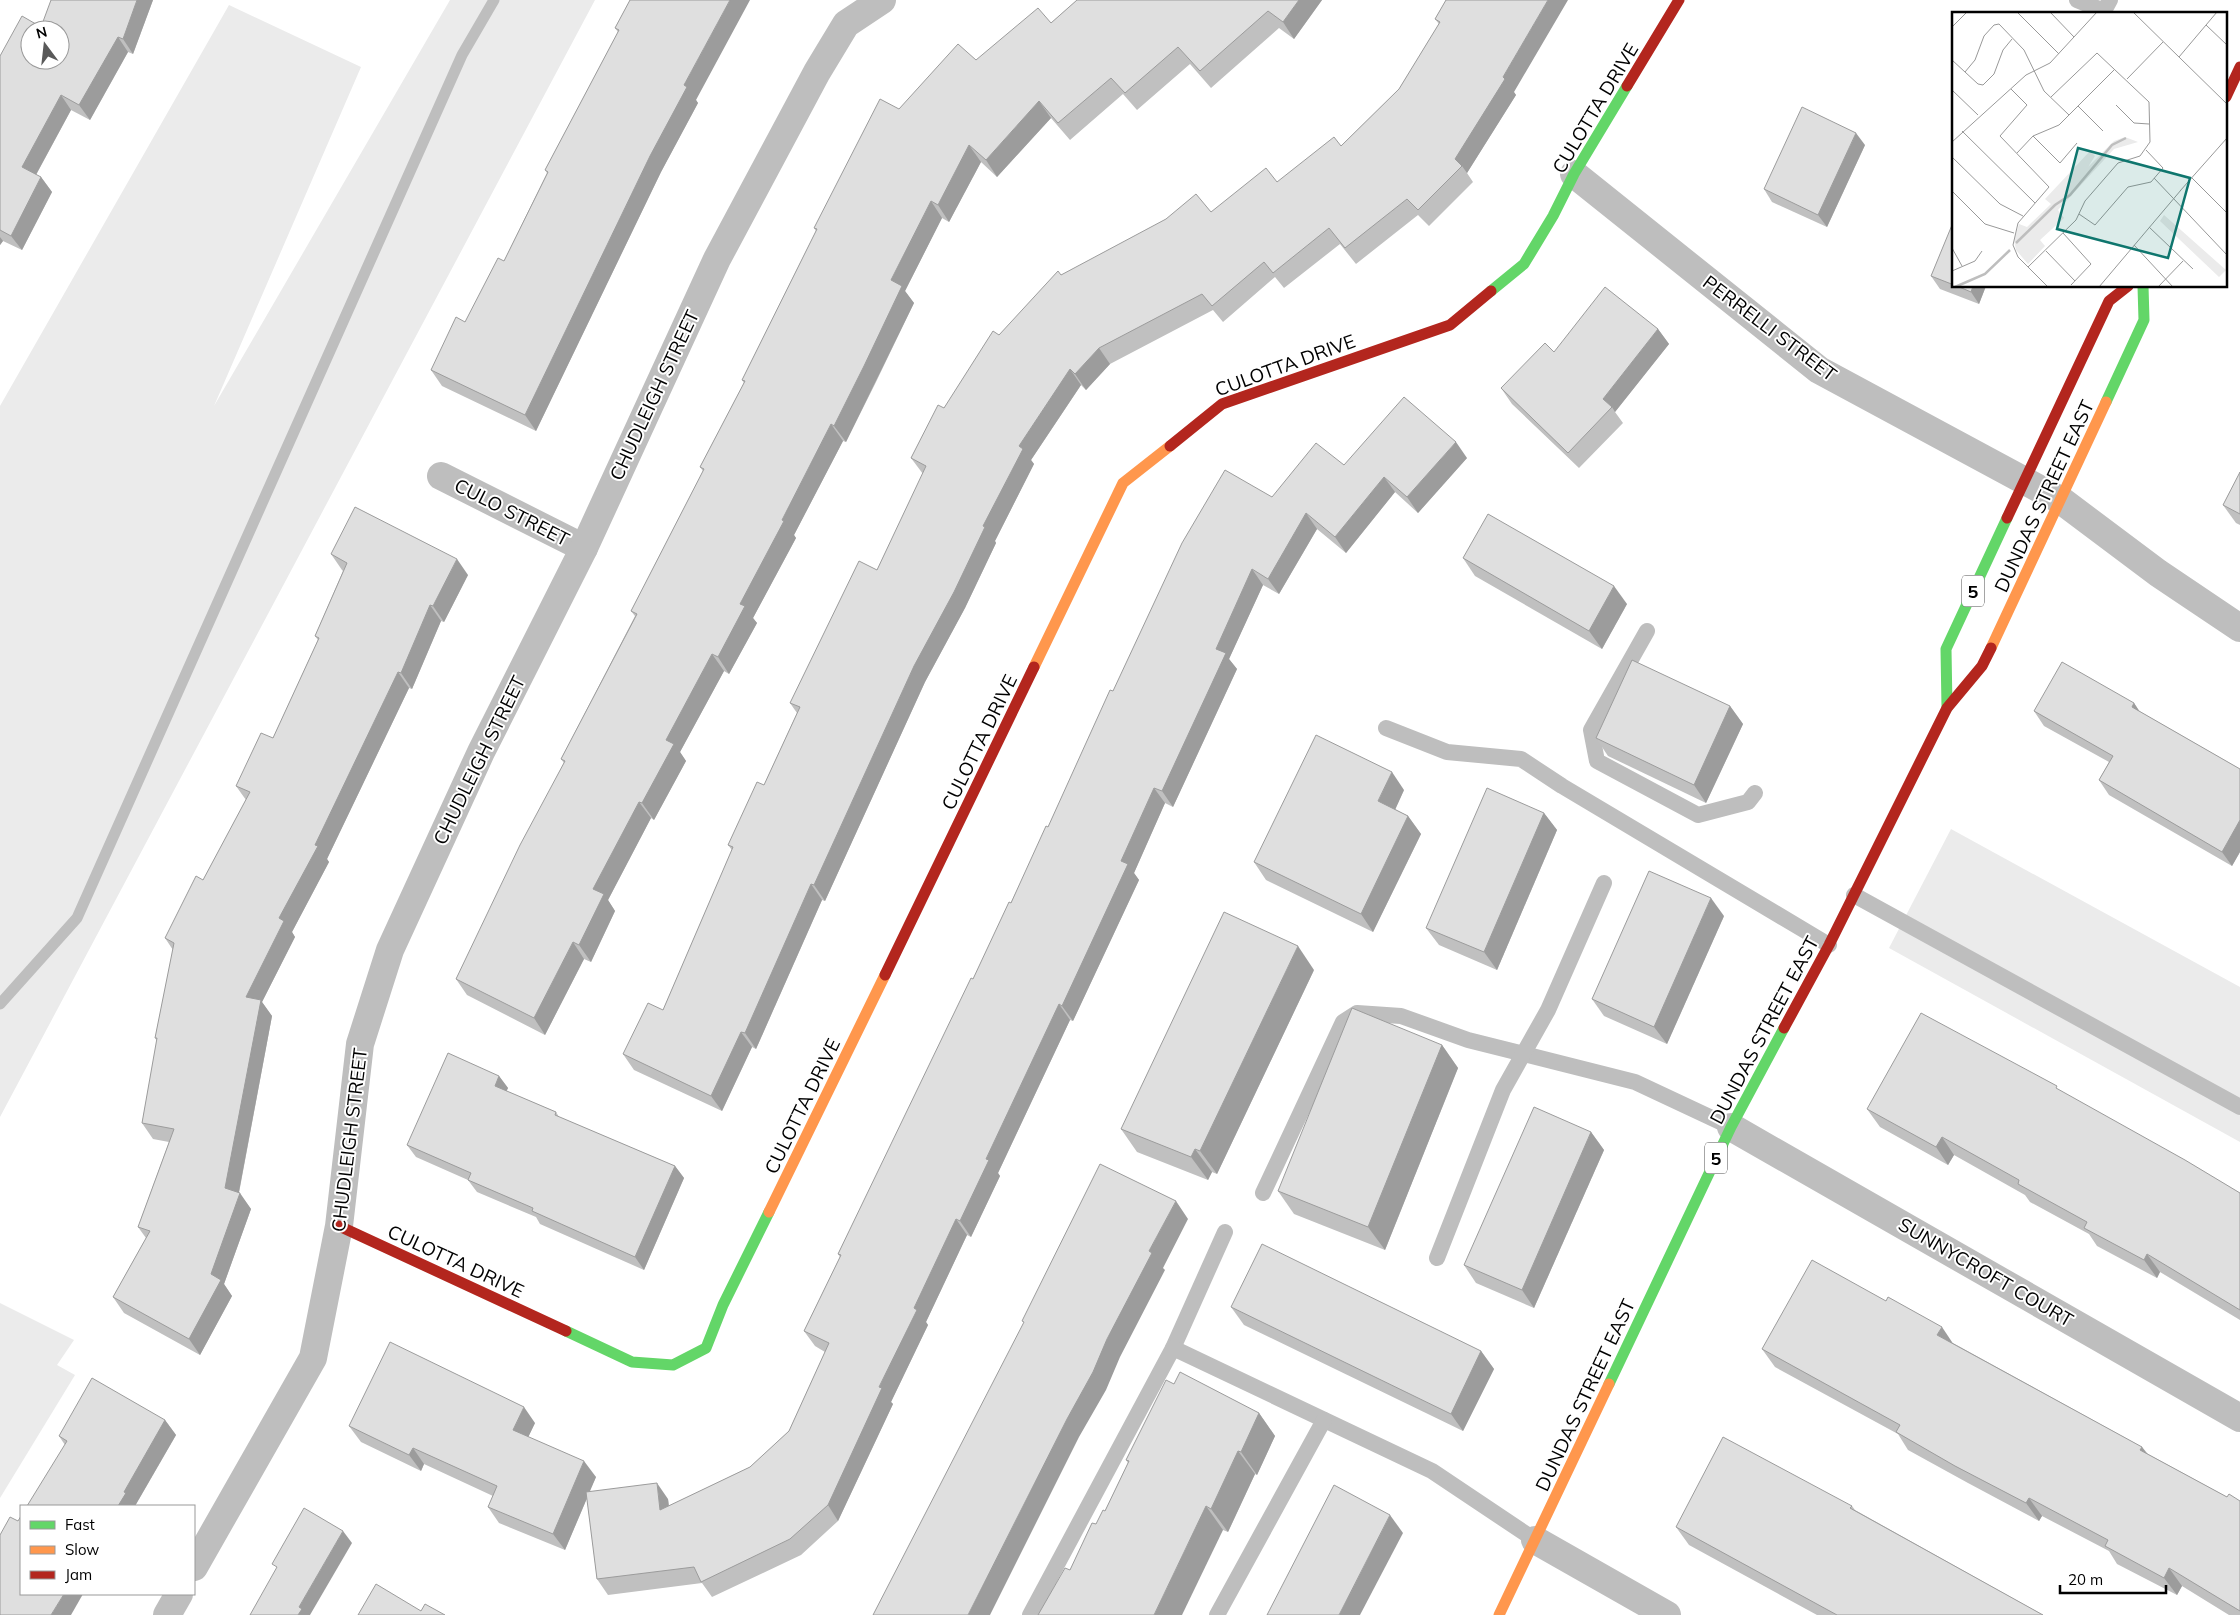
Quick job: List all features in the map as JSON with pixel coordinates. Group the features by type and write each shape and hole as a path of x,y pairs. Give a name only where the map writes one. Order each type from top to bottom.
{"street":[{"name":"CHUDLEIGH STREET","path":"195,1565 313,1358 339,1226 360,1044 390,950 481,752 584,548 717,259 817,72 846,24 882,0"},
{"name":"CULOTTA DRIVE","path":"339,1226 632,1362 673,1365 706,1348 722,1306 847,1054 1123,483 1222,404 1450,325 1524,264 1553,216 1574,174 1679,0"},
{"path":"2228,93 2240,67"},
{"name":"PERRELLI STREET","path":"1574,174 1819,370 2062,501 2158,573 2240,628"},
{"name":"DUNDAS STREET EAST","path":"1947,708 1946,649 2109,301 2125,288"},
{"name":"DUNDAS STREET EAST","path":"1499,1615 1731,1127 1829,945 1947,708 1982,666 2062,501 2144,320 2143,288"},
{"name":"CULO STREET","path":"441,476 584,548"},
{"name":"SUNNYCROFT COURT","path":"1731,1127 2240,1418"},
{"path":"1535,1540 1667,1615"},
{"path":"167,1615 178,1595"}],"lane":[{"path":"2077,0 2104,12 2110,0"},
{"path":"1647,631 1591,730 1597,761 1698,814 1748,802 1755,793"},
{"path":"1386,728 1447,752 1521,759 1562,786 1829,945"},
{"path":"1437,1258 1503,1090 1548,1010 1604,883"},
{"path":"1854,895 2240,1107"},
{"path":"1263,1193 1343,1022 1357,1013 1401,1016 1468,1040 1521,1055 1570,1064 1635,1082 1731,1127"},
{"path":"1030,1615 1173,1348 1225,1232"},
{"path":"1173,1348 1432,1471 1535,1540"},
{"path":"1217,1615 1324,1420"}],"shaded area":[{"path":"450,0 595,0 0,1117 0,406 229,5 361,67 214,406"},
{"path":"1951,829 2240,987 2240,1142 1889,948"},
{"path":"0,1303 74,1340 57,1365 75,1375 0,1498"}],"building":[{"path":"51,0 137,0 123,39 118,37 79,105 61,95 22,167 41,177 11,236 0,230 0,56 22,16 29,20 20,20 20,70 70,70 70,20 44,20"},
{"path":"630,0 730,0 684,85 687,87 650,156 525,415 431,370 456,317 465,322 498,258 504,261 548,172 545,170 619,30 615,28"},
{"path":"1077,0 1299,0 1283,22 1268,11 1200,71 1178,47 1125,93 1111,78 1058,123 1039,101 986,160 969,145 938,205 931,201 891,280 902,286 864,366 834,426 831,424 782,520 784,521 740,604 745,606 718,657 712,654 666,740 674,744 642,803 639,802 593,889 604,894 579,945 573,942 534,1018 456,979 520,845 565,761 561,759 637,614 631,611 704,469 700,467 745,381 742,380 817,229 814,228 880,99 899,109 958,44 976,60 1038,8 1051,23"},
{"path":"1446,0 1548,0 1503,77 1505,79 1455,159 1462,166 1418,210 1407,199 1345,248 1329,228 1273,273 1264,262 1212,306 1202,294 1099,348 1075,374 1070,369 1019,446 1023,449 983,526 985,527 954,592 914,666 814,885 811,884 745,1033 741,1032 711,1096 623,1054 648,1003 663,1010 733,847 728,845 757,782 764,785 800,707 790,703 859,561 877,570 926,466 911,458 938,405 944,408 993,331 999,335 1058,271 1061,275 1166,219 1196,194 1211,212 1266,168 1277,182 1334,137 1341,146 1399,89 1440,22 1435,19"},
{"path":"1802,107 1856,133 1818,215 1764,189"},
{"path":"1952,225 1952,284 1931,276"},
{"path":"1605,287 1658,329 1603,399 1612,407 1568,453 1501,388 1545,343 1554,352"},
{"path":"1962,288 1972,288 1971,292"},
{"path":"1404,397 1456,442 1407,497 1384,477 1335,537 1306,513 1268,579 1252,569 1216,649 1226,653 1162,791 1154,788 1121,861 1128,864 1062,1006 1059,1004 986,1159 989,1160 960,1221 956,1219 914,1308 917,1310 879,1387 882,1388 828,1505 790,1539 701,1582 694,1567 597,1579 586,1492 657,1483 660,1510 750,1467 789,1431 829,1343 804,1331 841,1255 838,1254 971,978 973,979 1009,902 1011,903 1046,826 1048,827 1110,690 1113,691 1182,543 1225,470 1272,497 1316,443 1344,465"},
{"path":"2240,472 2240,514 2223,505"},
{"path":"355,507 457,559 433,606 430,605 401,673 398,672 315,845 318,846 279,918 284,921 246,997 261,1000 225,1188 240,1193 211,1274 221,1280 189,1339 113,1297 150,1231 138,1227 174,1129 142,1123 157,1038 155,1038 174,943 165,938 196,876 203,880 250,792 236,786 261,733 273,738 319,638 315,636 347,563 331,554"},
{"path":"1488,514 1614,586 1589,631 1463,558"},
{"path":"1632,660 1730,706 1694,785 1596,738"},
{"path":"2062,662 2134,703 2132,707 2240,769 2240,820 2222,852 2099,780 2113,756 2034,711"},
{"path":"1316,735 1392,772 1378,801 1408,816 1361,914 1254,862"},
{"path":"1487,788 1544,813 1484,952 1426,928"},
{"path":"1649,871 1711,898 1654,1027 1592,999"},
{"path":"1224,912 1298,946 1200,1151 1195,1149 1191,1157 1121,1129"},
{"path":"1352,1008 1442,1045 1368,1227 1278,1191"},
{"path":"1921,1013 2057,1086 2056,1088 2240,1193 2240,1310 2147,1254 2144,1260 2084,1228 2087,1222 2018,1184 2019,1180 1942,1137 1936,1147 1867,1109"},
{"path":"448,1053 499,1076 495,1086 556,1112 555,1115 675,1166 635,1257 532,1211 533,1208 468,1180 471,1173 407,1145"},
{"path":"1534,1107 1591,1132 1522,1290 1464,1265"},
{"path":"1100,1164 1176,1201 1149,1251 1152,1253 1107,1339 1093,1372 1067,1419 968,1615 873,1615 1024,1322 1022,1321"},
{"path":"1262,1244 1481,1351 1451,1414 1231,1307"},
{"path":"1812,1260 1886,1301 1888,1297 1942,1327 1937,1335 2142,1447 2140,1450 2227,1497 2229,1494 2240,1501 2240,1611 2169,1568 2164,1578 2105,1546 2108,1540 2029,1498 2026,1503 1955,1466 1896,1432 1900,1425 1762,1349"},
{"path":"390,1342 524,1407 513,1430 584,1461 553,1534 488,1507 497,1486 413,1448 409,1455 349,1426"},
{"path":"1180,1372 1259,1413 1241,1452 1238,1451 1211,1509 1206,1506 1154,1615 1038,1615 1065,1568 1070,1570 1092,1523 1096,1524 1103,1510 1105,1511 1129,1461 1126,1460 1166,1380 1174,1384"},
{"path":"92,1378 165,1420 124,1492 126,1493 119,1505 28,1505 67,1441 59,1436"},
{"path":"1723,1437 1852,1506 1850,1508 2043,1615 1837,1615 1676,1527"},
{"path":"1334,1485 1390,1515 1339,1615 1267,1615"},
{"path":"304,1508 343,1531 299,1607 302,1609 298,1615 250,1615 277,1567 272,1564"},
{"path":"10,1517 18,1521 20,1518 20,1595 63,1595 51,1615 0,1615 0,1535"},
{"path":"376,1584 421,1611 425,1604 445,1615 358,1615"}],"waterway":[{"path":"0,1004 77,918 462,55 494,0"}],"traffic: fast":[{"path":"1491,291 1524,264 1553,216 1574,174 1627,86"},
{"path":"2106,402 2144,320 2143,288"},
{"path":"1947,708 1946,649 2007,518"},
{"path":"1609,1384 1731,1127 1784,1028"},
{"path":"566,1331 632,1362 673,1365 706,1348 723,1305 769,1212"}],"traffic: slow":[{"path":"1991,648 2106,402"},
{"path":"1034,667 1123,483 1170,446"},
{"path":"769,1212 885,975"},
{"path":"1499,1615 1609,1384"}],"traffic: jam":[{"path":"1627,86 1679,0"},
{"path":"2228,93 2240,67"},
{"path":"2007,518 2109,301 2125,288"},
{"path":"1170,446 1222,404 1450,325 1491,291"},
{"path":"1784,1028 1829,945 1947,708 1982,666 1991,648"},
{"path":"885,975 1034,667"},
{"path":"339,1226 566,1331"}]}
